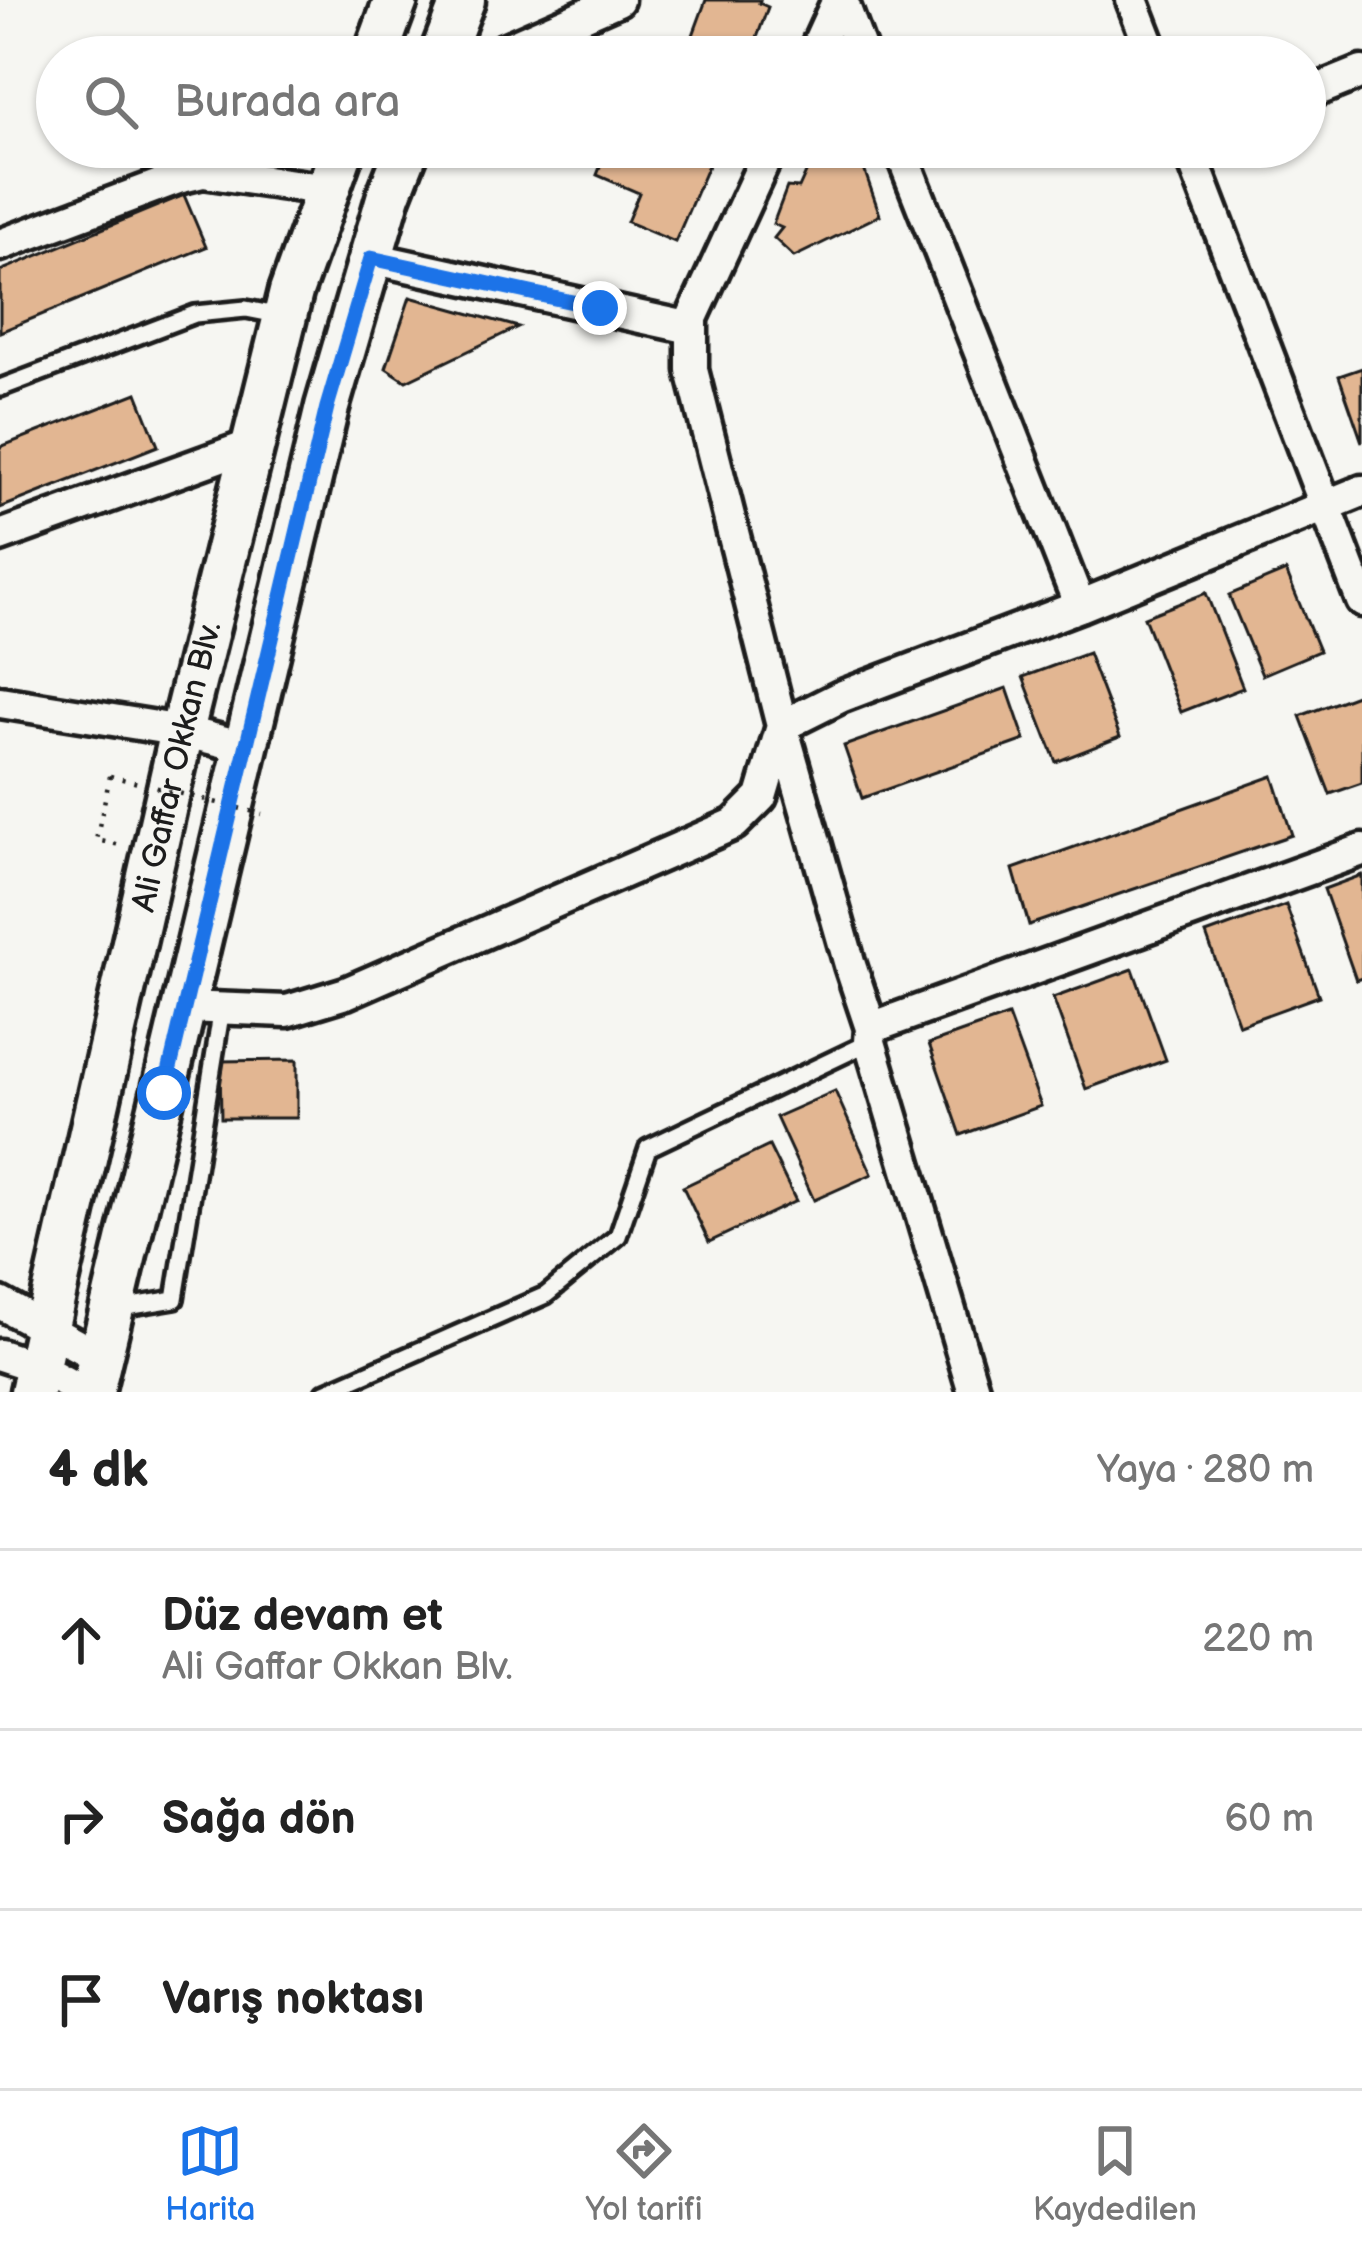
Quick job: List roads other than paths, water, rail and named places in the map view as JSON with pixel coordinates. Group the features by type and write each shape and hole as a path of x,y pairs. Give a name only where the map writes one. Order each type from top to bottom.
{"main road":[{"path":"383,36 396,0"},
{"path":"449,36 463,0"},
{"name":"Ali Gaffar Okkan Blv.","path":"29,1360 291,292 336,168"},
{"name":"Ali Gaffar Okkan Blv.","path":"92,1381 203,1007 245,747 327,407 399,168"}],"street":[{"path":"536,36 618,0"},
{"path":"822,36 840,0"},
{"path":"840,0 855,36"},
{"path":"1132,0 1146,36"},
{"path":"1326,87 1362,73"},
{"path":"761,168 692,318 692,370 782,726 974,1392"},
{"path":"907,168 1080,606"},
{"path":"1196,168 1362,602"},
{"path":"0,245 203,172 328,190"},
{"path":"371,258 691,328"},
{"path":"0,536 254,444"},
{"path":"203,1007 287,1011 346,993 734,824 761,797 782,726 840,697 1362,491"},
{"path":"0,702 182,731 245,747"},
{"path":"871,1035 1362,850"},
{"path":"0,1303 29,1360 92,1381"}],"lane":[{"path":"0,388 195,314 246,309 285,316"},
{"path":"112,1309 175,1300 203,1007"},
{"path":"325,1392 546,1295 618,1236 648,1148 871,1035"}]}
